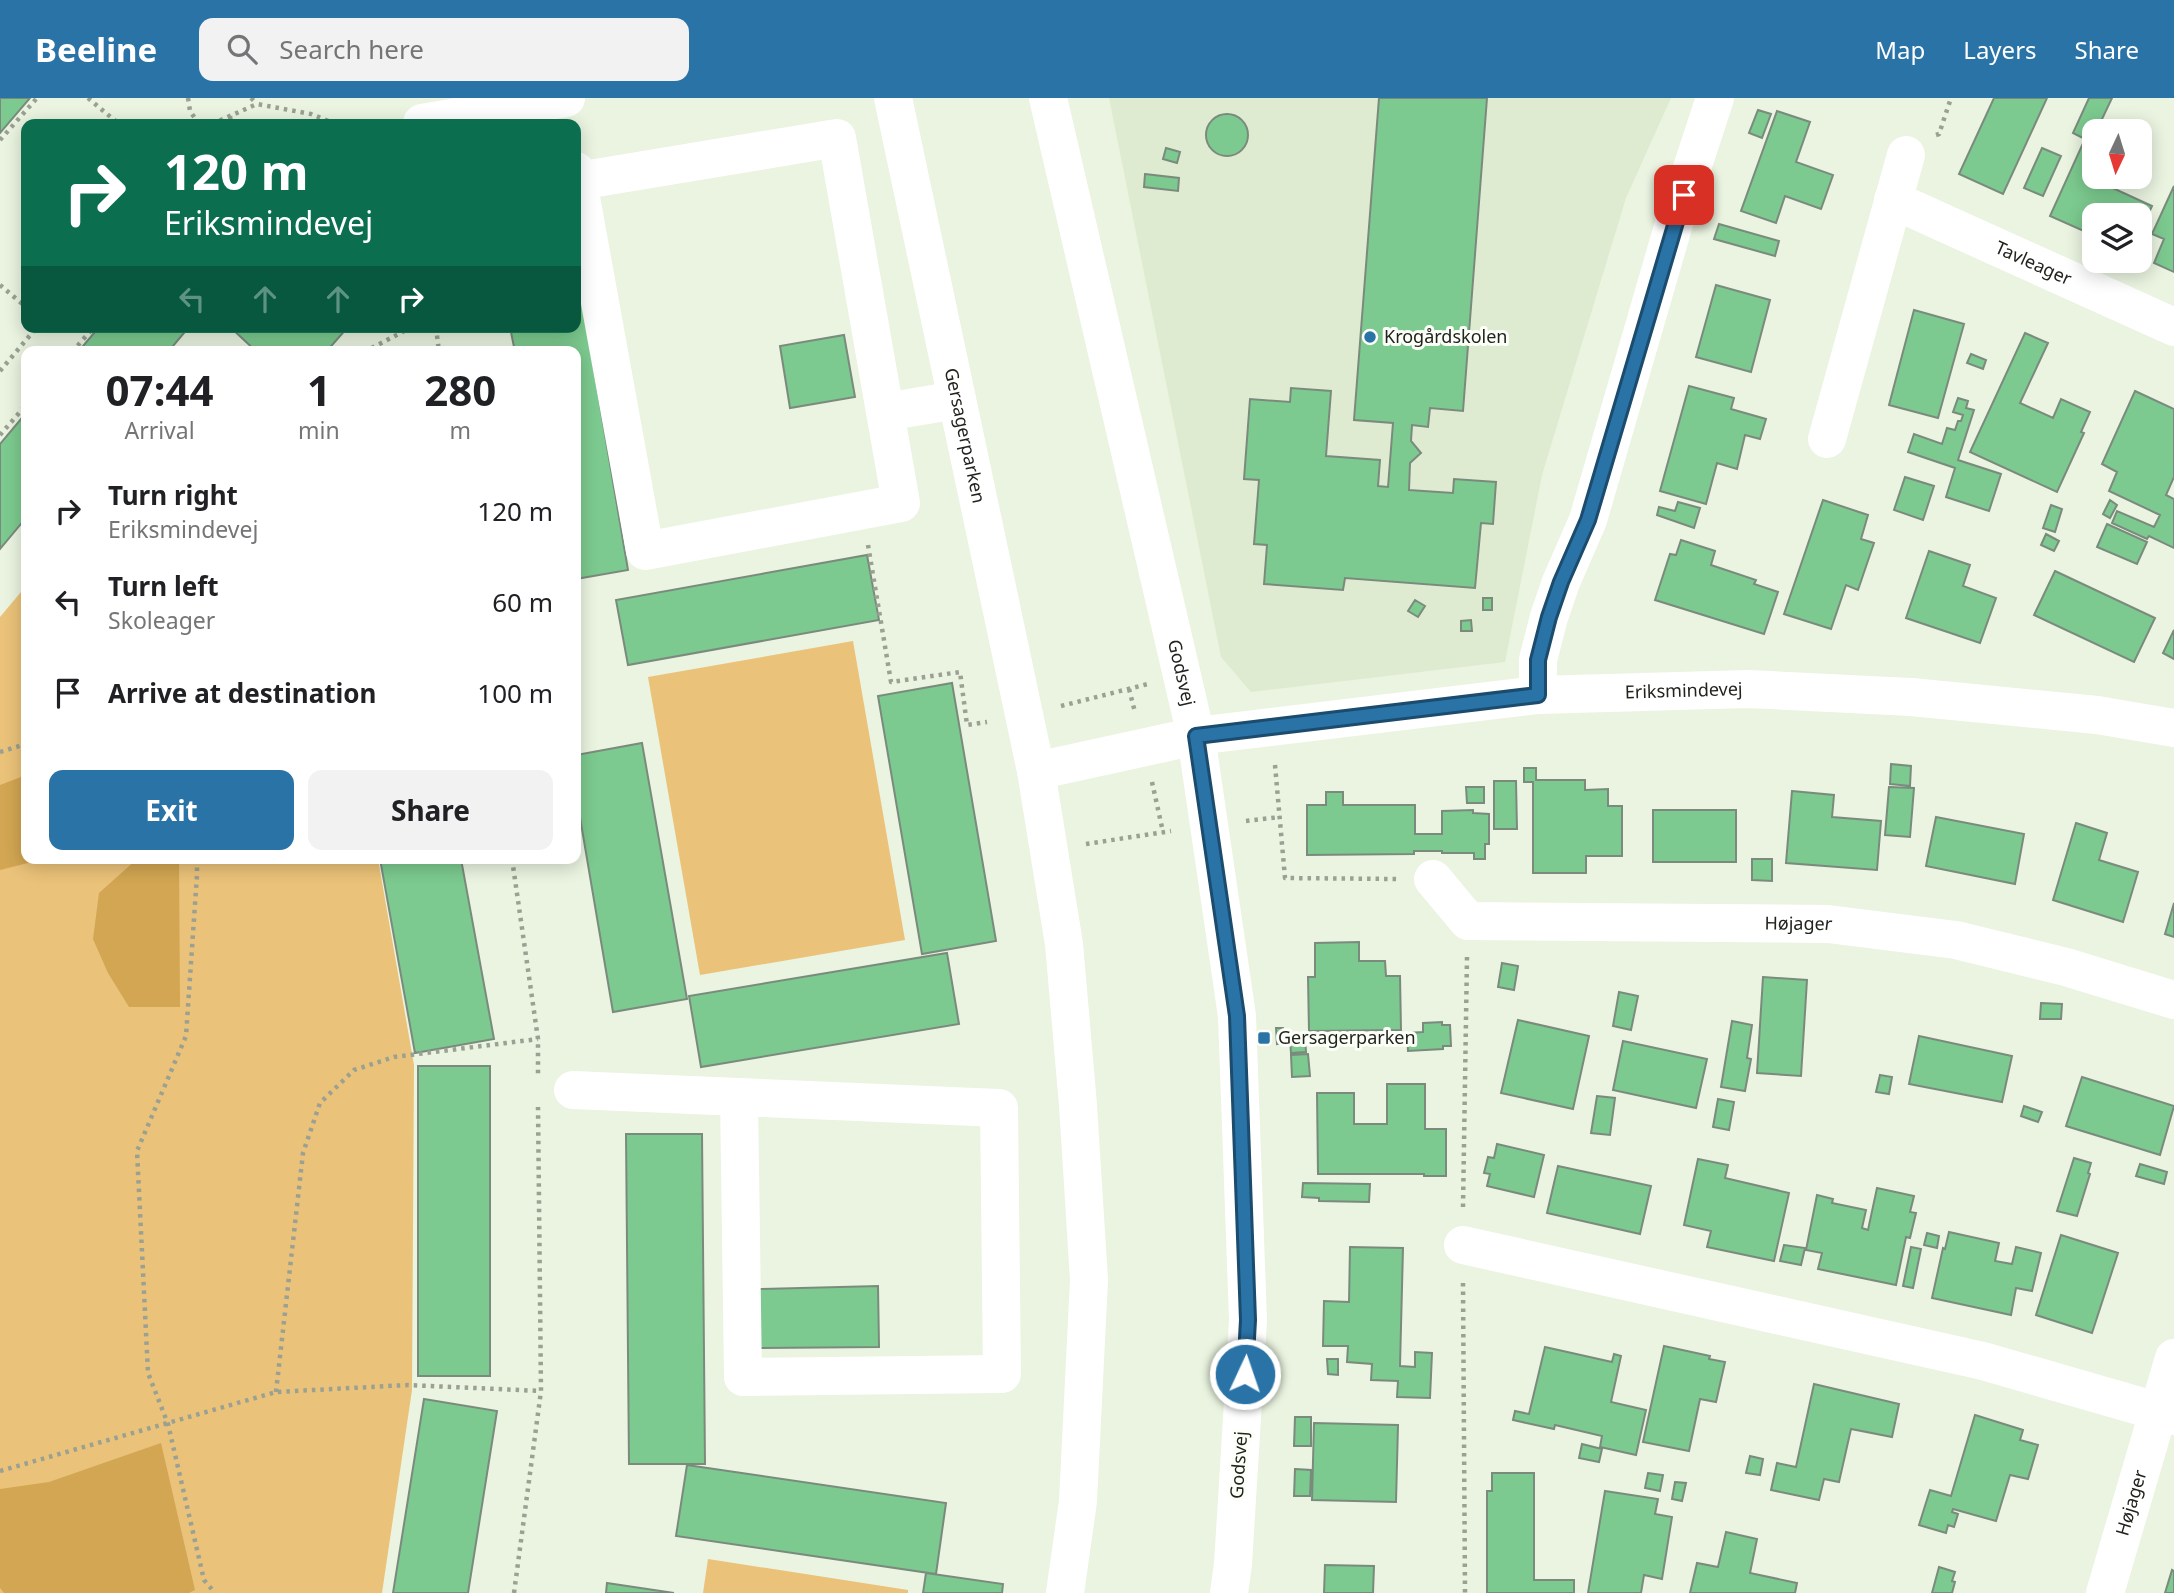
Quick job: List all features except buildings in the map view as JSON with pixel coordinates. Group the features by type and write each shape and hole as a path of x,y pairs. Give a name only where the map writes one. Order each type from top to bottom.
{"street":[{"path":"445,119 565,98 567,119"},
{"name":"Gersagerparken","path":"893,98 1036,771 1064,944 1089,1280 1078,1501 1065,1593"},
{"name":"Godsvej","path":"1048,98 1196,736 1237,1016 1248,1320 1229,1593"},
{"path":"1538,695 1538,660 1549,617 1588,520 1675,220 1716,98"},
{"path":"581,175 836,138 901,503 645,551 581,198"},
{"path":"1826,439 1906,155"},
{"name":"Tavleager","path":"1893,200 2174,327"},
{"path":"885,412 957,400"},
{"name":"Eriksmindevej","path":"1196,736 1538,695 1748,689 1911,697 2097,715 2174,728"},
{"path":"1036,771 1196,736"},
{"name":"Højager","path":"1433,879 1468,921 1828,924 1956,940 2067,968 2174,1000"},
{"path":"573,1090 999,1108 1002,1374 743,1377 738,1097"},
{"path":"1462,1245 1983,1361 2166,1414"},
{"name":"Højager","path":"2105,1593 2166,1414 2174,1358"}],"path":[{"path":"0,140 37,98"},
{"path":"88,98 113,119"},
{"path":"188,98 190,111 196,119"},
{"path":"251,98 324,119"},
{"path":"223,119 257,101"},
{"path":"0,285 21,303"},
{"path":"376,346 400,333"},
{"path":"0,371 21,346"},
{"path":"0,435 21,411"},
{"path":"1271,727 1285,878 1433,879"},
{"path":"0,752 21,746"},
{"path":"1049,850 1209,825 1280,817"},
{"path":"197,864 186,1036 137,1151 148,1373 168,1424 204,1580 215,1593"},
{"path":"513,864 538,1039 538,1076"},
{"path":"276,1392 303,1153 320,1103 354,1070 394,1057 538,1039"},
{"path":"514,1593 541,1391 538,1103"},
{"path":"0,1471 276,1392 408,1385 541,1391"}],"shaded area":[{"name":"Krogårdskolen","path":"1109,98 1671,98 1626,198 1542,475 1505,662 1251,692 1221,657"},
{"path":"21,592 21,864 379,864 414,1065 412,1390 382,1593 0,1593 0,617"},
{"path":"853,641 905,940 700,975 648,677"},
{"path":"21,777 21,864 24,864 0,870 0,785"},
{"path":"131,864 179,864 180,1007 129,1007 108,973 93,939 99,893"},
{"path":"161,1443 195,1590 189,1593 4,1593 0,1588 0,1489 49,1482"},
{"path":"708,1559 908,1590 908,1593 703,1593"}],"place":[{"name":"Krogårdskolen","path":"1370,337"},
{"name":"Gersagerparken","path":"1264,1038"}],"route":[{"path":"1245,1374 1248,1320 1237,1016 1196,736 1538,695 1538,660 1549,617 1588,520 1684,195"}]}
